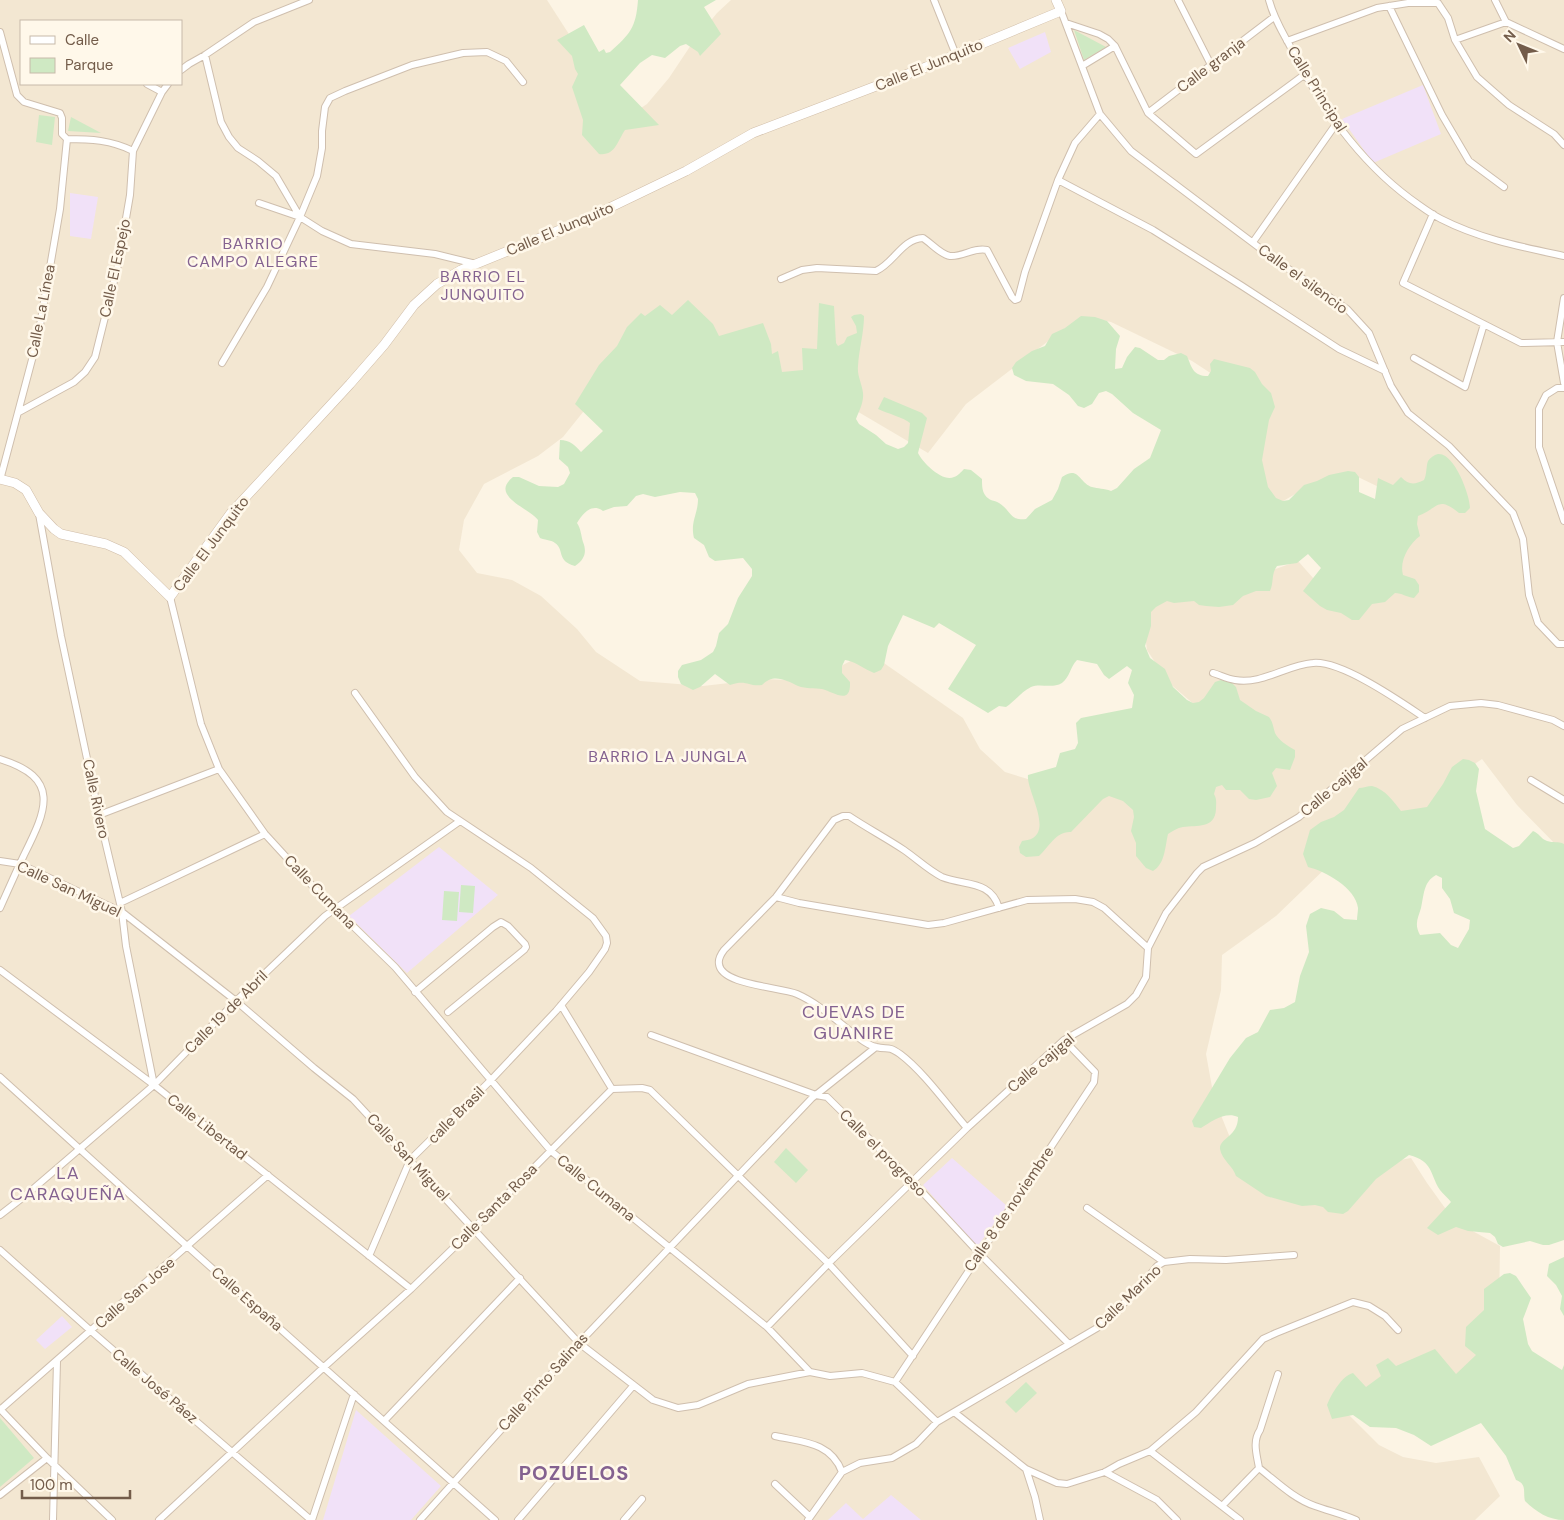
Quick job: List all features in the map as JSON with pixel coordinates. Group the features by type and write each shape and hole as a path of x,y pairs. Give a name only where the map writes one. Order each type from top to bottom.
{"street":[{"path":"182,69 254,22 309,0"},
{"path":"1056,0 1061,11"},
{"path":"1178,0 1211,65"},
{"name":"Calle Principal","path":"1269,0 1274,18 1304,74 1336,124 1371,165 1397,190 1441,219 1494,240 1564,256"},
{"path":"1495,0 1506,22 1564,49"},
{"path":"938,1 956,55"},
{"path":"1287,40 1377,8 1408,3 1438,2 1448,18 1455,40 1477,77 1509,105 1554,134 1564,145"},
{"path":"1389,6 1442,115 1469,161 1504,187"},
{"name":"Calle el silencio","path":"1061,11 1100,114 1131,151 1347,309 1369,333 1392,386 1408,413 1449,446 1513,514 1522,539 1529,595 1538,623 1561,644"},
{"name":"Calle El Junquito","path":"170,597 230,513 350,384 384,345 414,305 437,284 462,270 590,217 686,171 753,133 956,55 1061,11"},
{"name":"Calle granja","path":"1148,113 1274,18"},
{"path":"1455,40 1506,22"},
{"path":"1066,23 1108,39 1114,46 1148,113 1196,154 1304,74"},
{"name":"Calle La Línea","path":"0,32 17,95 24,102 60,113 62,118 62,134 67,139 60,209 38,337 0,480"},
{"path":"1082,66 1114,46"},
{"path":"222,363 267,287 300,217 319,169 325,107 330,98 412,65 463,53 487,52 506,62 523,82"},
{"path":"205,55 221,122 229,137 238,148 276,176 300,217"},
{"path":"150,85 162,92"},
{"path":"67,139 114,142 133,151 167,85"},
{"path":"781,279 802,270 817,268 876,271 884,268 909,242 916,238 923,238 943,253 951,256 979,249 987,250 1012,297 1015,300 1018,299 1025,272 1058,180 1075,143 1100,114"},
{"path":"1253,242 1336,124"},
{"name":"Calle El Espejo","path":"19,412 74,382 85,372 95,357 118,265 130,195 133,151"},
{"path":"1058,180 1153,230 1339,349 1385,371"},
{"path":"259,203 300,217 322,231 351,244 435,254 476,264"},
{"path":"1433,214 1402,283 1521,343 1560,342"},
{"path":"1564,298 1560,342 1564,383"},
{"path":"1414,358 1465,387 1484,324"},
{"path":"1564,388 1557,388 1546,395 1539,409 1539,447 1564,521"},
{"path":"0,480 15,483 26,490 39,513 61,534 106,544 124,552 170,597"},
{"name":"Calle Rivero","path":"39,513 61,636 99,815 122,912 126,946 154,1085"},
{"name":"Calle Cumana","path":"170,597 201,724 219,769 265,834 335,909 395,968 551,1151 669,1247"},
{"path":"1213,672 1236,681 1257,680 1277,672 1314,662 1350,672 1425,718"},
{"name":"calle Brasil","path":"355,693 391,746 415,777 447,812 531,868 593,918 606,936 605,949 561,1005 490,1081 410,1160 369,1256"},
{"name":"Calle cajigal","path":"767,1327 912,1181 1064,1040 1121,1008 1136,995 1146,977 1148,948 1166,913 1203,868 1255,843 1299,817 1402,729 1450,706 1481,703 1498,705 1552,720 1564,726"},
{"path":"0,759 14,763 32,774 40,784 44,799 41,821 0,908"},
{"path":"99,815 219,769"},
{"path":"1531,780 1564,800"},
{"path":"967,1128 902,1055 889,1047 876,1047 861,1040 811,1000 787,990 737,981 721,970 719,958 724,950 776,897 834,820 843,816 848,816 898,846 942,876 988,890 996,899 999,908"},
{"name":"Calle 19 de Abril","path":"0,1215 154,1085 325,916 460,820"},
{"path":"120,903 265,834"},
{"name":"Calle San Miguel","path":"0,861 20,864 122,912 236,1002 353,1099 579,1343 653,1400 678,1408 698,1405 748,1384 810,1372 830,1376 862,1373 895,1382 937,1422"},
{"path":"776,897 799,903 928,925 944,923 1028,900 1075,899 1093,902 1116,918 1148,948"},
{"path":"415,992 493,927 501,922 506,924 526,947 448,1012"},
{"name":"Calle Libertad","path":"0,970 154,1085 411,1289"},
{"path":"561,1005 612,1089 642,1088 650,1090 829,1264 913,1356"},
{"name":"Calle el progreso","path":"651,1035 816,1095 827,1097 912,1181 979,1253 1069,1344"},
{"name":"Calle 8 de noviembre","path":"895,1382 1094,1082 1095,1072 1064,1040"},
{"name":"Calle Pinto Salinas","path":"420,1520 579,1343 669,1247 816,1095 876,1047"},
{"name":"Calle España","path":"0,1076 187,1246 495,1520"},
{"name":"Calle Santa Rosa","path":"158,1520 411,1289 612,1089"},
{"name":"Calle San Jose","path":"0,1409 268,1175"},
{"path":"1087,1208 1164,1262"},
{"path":"669,1247 767,1327 810,1372"},
{"name":"Calle José Páez","path":"0,1250 91,1331 312,1520"},
{"name":"Calle Marino","path":"954,1412 1097,1328 1137,1291 1157,1266 1164,1262 1190,1259 1226,1260 1294,1255"},
{"path":"384,1421 520,1278"},
{"path":"775,1484 809,1519 842,1472 860,1463 892,1458 916,1444 937,1422 954,1412 1026,1470 1062,1485 1105,1472 1150,1451 1196,1412 1264,1339 1276,1332 1353,1302 1369,1306 1385,1316 1398,1330"},
{"path":"53,1520 57,1361"},
{"path":"1278,1374 1260,1430 1256,1436 1255,1444 1259,1468 1295,1496 1314,1506 1356,1520"},
{"path":"518,1520 633,1386"},
{"path":"312,1520 354,1394"},
{"path":"0,1409 47,1458 112,1520"},
{"path":"775,1436 807,1443 823,1449 832,1454 839,1462 842,1472"},
{"path":"1150,1451 1240,1520"},
{"path":"0,1495 47,1458"},
{"path":"1222,1506 1259,1468"},
{"path":"1026,1470 1040,1520"},
{"path":"1105,1472 1157,1500 1177,1520"},
{"path":"624,1520 642,1499"}],"shaded area":[{"path":"0,0 547,0 583,56 620,122 647,104 669,78 691,45 717,13 731,0 1564,0 1564,853 1517,805 1482,759 1458,775 1429,808 1331,863 1276,916 1222,955 1221,990 1206,1054 1214,1098 1235,1150 1363,1167 1411,1158 1445,1208 1467,1228 1500,1246 1498,1371 1346,1412 1379,1445 1403,1457 1436,1463 1479,1457 1500,1496 1475,1520 0,1520","holes":["1088,317 1111,322 1192,361 1212,374 1269,496 1278,504 1297,493 1358,477 1383,489 1329,596 1298,561 1239,582 1140,597 1147,650 1168,682 1196,706 1031,780 1005,772 980,749 963,718 868,652 812,681 765,679 703,686 640,681 596,652 577,629 541,596 512,580 477,573 459,550 464,520 484,484 538,456 563,437 612,376 838,400 928,453 966,404 1064,329"]},
{"path":"1045,32 1051,52 1020,69 1008,48"},
{"path":"1423,85 1441,134 1373,163 1342,119"},
{"path":"70,193 98,197 91,239 70,236"},
{"path":"439,847 498,895 407,973 349,916"},
{"path":"952,1158 1007,1206 977,1247 923,1185"},
{"path":"62,1316 72,1327 45,1349 36,1340"},
{"path":"356,1410 441,1486 411,1520 323,1520"},
{"path":"891,1495 921,1520 828,1520 846,1503 863,1519"}],"green space":[{"path":"638,0 716,0 704,7 721,34 700,56 698,52 686,44 680,46 665,58 652,55 640,63 620,85 659,125 625,130 609,153 599,154 582,135 583,120 572,87 578,74 572,56 557,40 584,25 599,52 604,49 606,53 610,52 631,30 636,17"},
{"path":"1074,30 1106,47 1084,60"},
{"path":"39,115 55,117 52,145 36,142"},
{"path":"71,117 101,133 68,131"},
{"path":"688,300 713,324 719,336 763,323 771,344 772,354 778,351 782,372 803,370 802,348 817,349 819,303 834,306 836,343 838,346 844,343 847,337 857,333 856,326 851,317 861,314 864,316 864,322 858,370 863,396 856,419 859,424 886,444 898,449 908,443 910,423 878,409 884,397 922,413 927,418 918,453 924,461 933,471 949,478 957,476 964,469 971,470 982,479 984,493 987,497 999,503 1016,518 1026,519 1035,509 1052,500 1062,477 1068,474 1076,474 1092,487 1111,491 1117,488 1134,469 1150,458 1161,430 1133,413 1106,391 1099,393 1092,404 1084,408 1078,406 1069,395 1053,384 1026,381 1014,375 1012,368 1016,362 1032,351 1045,346 1052,334 1065,328 1081,316 1095,317 1107,321 1120,336 1116,349 1115,369 1122,368 1127,357 1135,347 1140,348 1158,360 1164,360 1169,356 1181,353 1187,356 1194,371 1203,376 1208,376 1211,371 1210,364 1214,359 1250,368 1255,372 1262,384 1271,393 1275,407 1269,420 1262,460 1268,487 1276,498 1283,501 1289,500 1304,485 1329,475 1348,471 1355,472 1359,477 1359,492 1375,499 1378,478 1393,485 1401,477 1409,483 1420,482 1425,478 1428,461 1438,454 1444,455 1450,460 1460,475 1470,508 1465,513 1459,513 1442,504 1418,516 1417,524 1420,536 1406,553 1402,570 1403,575 1415,579 1419,585 1419,592 1414,598 1395,593 1385,602 1372,604 1359,620 1352,620 1341,613 1327,610 1303,591 1321,568 1308,554 1297,563 1277,566 1270,591 1256,591 1243,596 1233,605 1219,607 1199,605 1194,601 1174,603 1167,601 1156,607 1151,612 1151,626 1145,646 1150,658 1165,669 1173,687 1193,703 1199,702 1204,698 1215,682 1221,680 1231,682 1236,687 1240,700 1269,717 1276,736 1295,750 1295,757 1290,770 1276,768 1272,773 1277,786 1270,797 1256,800 1249,799 1240,790 1226,790 1222,785 1216,787 1214,794 1216,809 1212,820 1204,825 1179,828 1168,834 1162,860 1153,871 1146,868 1136,856 1136,843 1131,831 1134,817 1133,810 1123,801 1109,796 1103,799 1071,832 1061,834 1053,840 1039,856 1026,857 1020,853 1019,847 1022,841 1033,838 1038,833 1040,825 1028,775 1056,767 1060,753 1075,749 1078,743 1076,723 1081,718 1132,708 1134,695 1128,683 1132,670 1127,666 1109,679 1097,664 1077,660 1062,683 1054,686 1031,687 1006,707 999,706 988,713 948,689 976,645 939,623 934,628 903,615 888,646 881,670 874,673 856,663 845,660 842,666 842,673 850,682 850,689 845,696 822,689 801,687 775,678 766,681 762,685 736,683 730,685 715,674 700,687 693,690 681,684 678,671 682,665 701,660 713,652 719,633 728,624 738,598 752,576 752,569 743,558 715,561 709,557 704,545 694,538 693,527 698,499 695,493 680,492 655,497 643,494 636,496 627,506 614,507 603,511 595,508 588,510 577,523 585,552 581,561 575,566 565,561 555,543 540,538 537,532 538,520 508,496 507,484 513,477 519,477 539,486 558,487 564,484 570,473 568,467 559,459 560,440 572,443 581,452 603,431 575,404 599,365 617,346 627,327 641,313 645,316 660,305 672,315"},
{"path":"1463,759 1475,763 1479,769 1476,791 1485,829 1513,848 1519,846 1533,831 1547,841 1564,844 1564,1240 1549,1245 1530,1241 1503,1247 1498,1244 1495,1237 1490,1233 1468,1231 1456,1227 1438,1235 1427,1228 1451,1202 1440,1190 1427,1165 1423,1161 1409,1155 1376,1179 1348,1211 1343,1214 1328,1212 1323,1207 1315,1205 1302,1206 1266,1196 1236,1176 1221,1153 1220,1145 1235,1129 1238,1117 1223,1116 1201,1128 1194,1127 1192,1121 1230,1058 1246,1038 1258,1032 1270,1010 1284,1008 1295,1002 1300,976 1309,952 1306,926 1310,914 1321,908 1334,911 1344,919 1357,920 1358,908 1356,901 1346,887 1331,876 1308,867 1303,854 1310,830 1344,810 1359,788 1372,786 1381,790 1389,796 1401,811 1427,807 1452,767","holes":["1436,875 1442,878 1442,888 1450,899 1454,913 1470,920 1469,929 1458,948 1451,945 1440,933 1420,935 1417,928 1426,885"]},
{"path":"461,885 475,886 473,913 459,912"},
{"path":"444,891 459,892 457,921 442,920"},
{"path":"786,1148 808,1170 796,1183 774,1162"},
{"path":"1564,1257 1564,1316 1560,1309 1562,1296 1556,1285 1547,1276 1549,1264"},
{"path":"1510,1273 1516,1276 1531,1298 1523,1319 1528,1344 1532,1351 1562,1370 1564,1365 1564,1520 1553,1519 1543,1515 1525,1501 1522,1484 1516,1480 1506,1456 1481,1423 1431,1446 1414,1435 1396,1428 1370,1427 1353,1415 1332,1419 1327,1405 1341,1381 1353,1373 1366,1387 1381,1376 1376,1365 1388,1358 1396,1366 1435,1349 1456,1374 1476,1355 1465,1346 1466,1327 1484,1310 1484,1289 1504,1274"},
{"path":"1026,1382 1037,1393 1016,1413 1005,1402"},
{"path":"0,1418 34,1458 0,1487"}],"district":[{"name":"BARRIO CAMPO ALEGRE","path":"253,252"},
{"name":"BARRIO EL JUNQUITO","path":"483,285"},
{"name":"BARRIO LA JUNGLA","path":"668,756"},
{"name":"CUEVAS DE GUANIRE","path":"854,1022"},
{"name":"LA CARAQUEÑA","path":"68,1183"},
{"name":"POZUELOS","path":"574,1473"}]}
